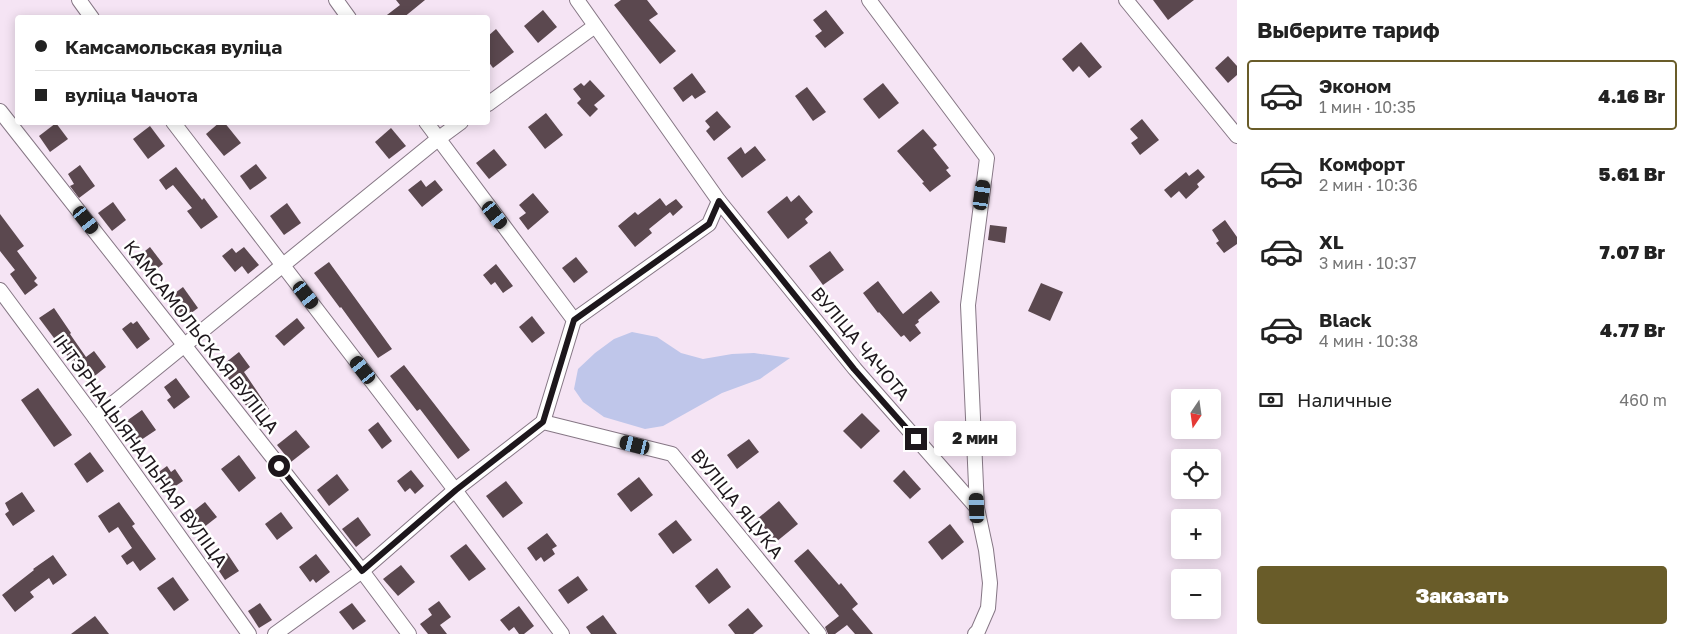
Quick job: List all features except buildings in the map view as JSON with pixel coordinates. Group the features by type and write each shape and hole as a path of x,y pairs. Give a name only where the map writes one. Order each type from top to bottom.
{"street":[{"path":"78,0 90,15"},
{"path":"336,0 347,15"},
{"name":"ВУЛІЦА ЧАЧОТА","path":"577,0 719,201 854,369 977,508"},
{"path":"869,0 987,158 968,305 977,508 986,550 990,583 988,608 975,634"},
{"path":"1126,0 1237,136"},
{"path":"490,103 595,26"},
{"name":"КАМСАМОЛЬСКАЯ ВУЛІЦА","path":"0,111 362,571 409,634"},
{"path":"175,125 456,490 562,634"},
{"path":"428,125 574,320"},
{"path":"95,418 457,125"},
{"path":"275,634 362,571 456,490 543,422 574,320 709,224 719,201"},
{"name":"ІНТЭРНАЦЫЯНАЛЬНАЯ ВУЛІЦА","path":"0,290 95,418 249,634"},
{"name":"ВУЛІЦА ЯЦУКА","path":"543,422 672,454 819,634"}],"water":[{"path":"632,332 657,337 681,353 703,359 732,354 754,353 790,358 760,379 722,393 663,426 645,429 604,417 583,402 574,389 578,369 614,339"}],"route":[{"path":"279,466 362,571 456,490 543,422 574,320 709,224 719,201 854,369 916,439"}]}
